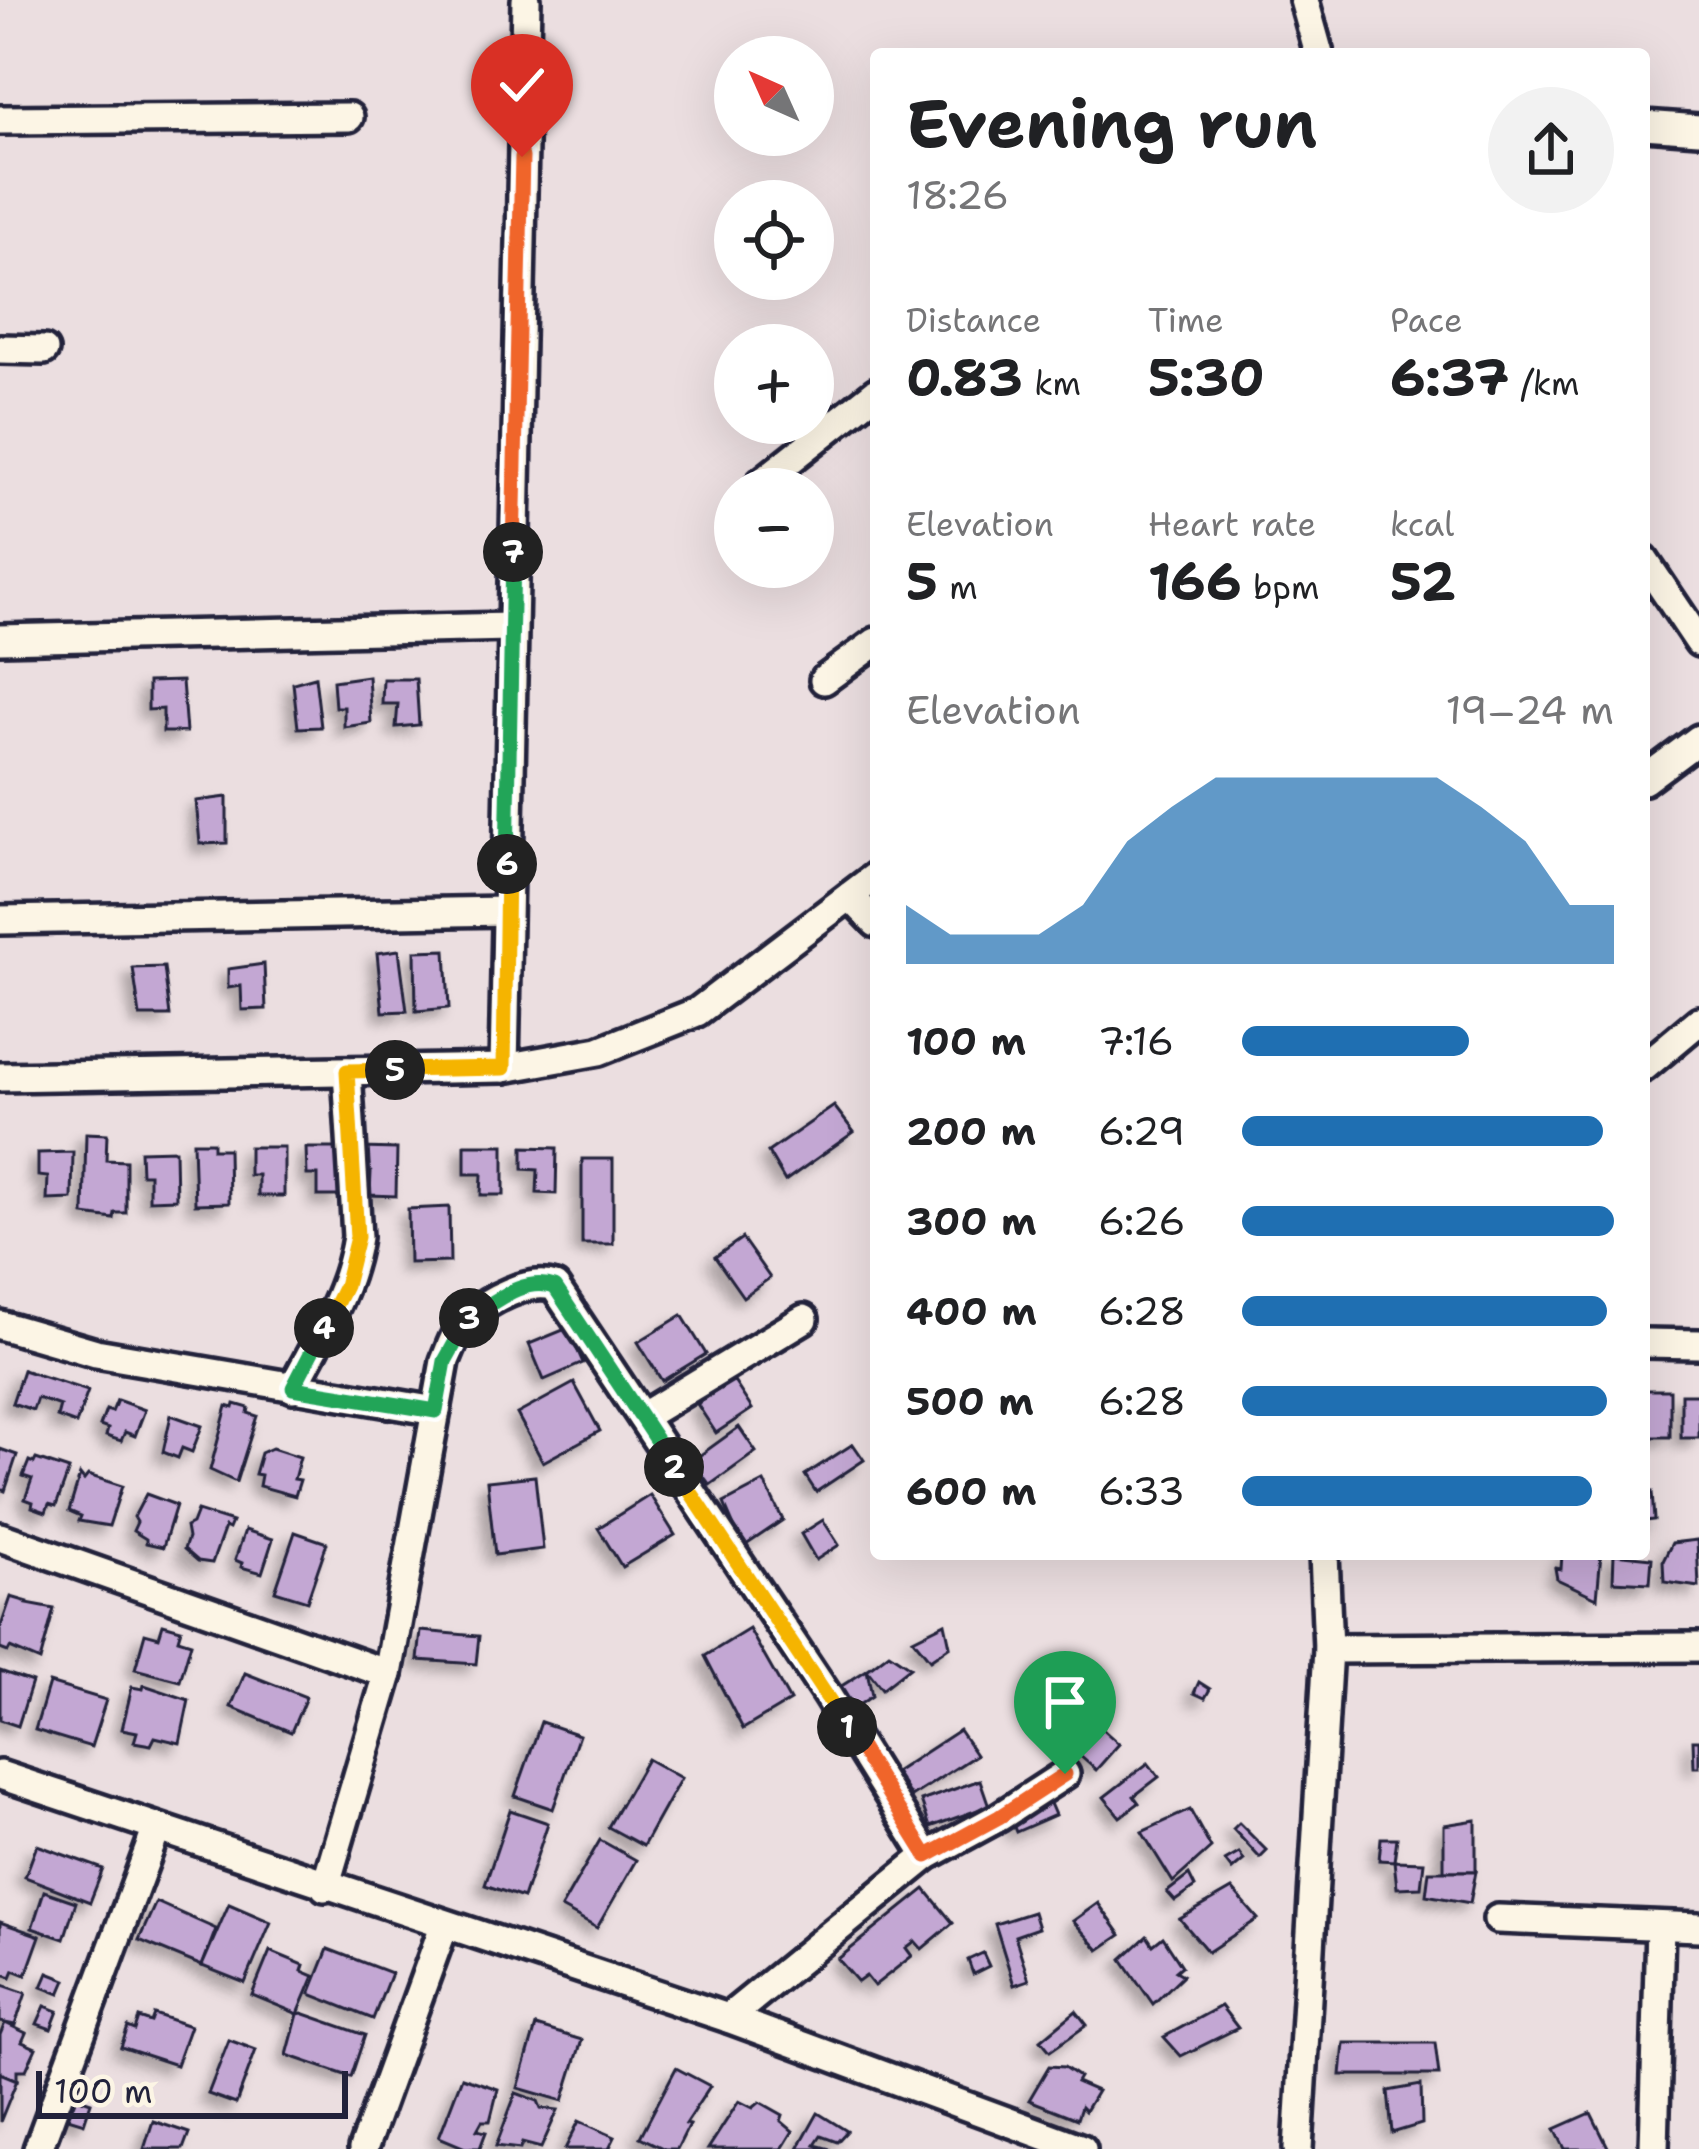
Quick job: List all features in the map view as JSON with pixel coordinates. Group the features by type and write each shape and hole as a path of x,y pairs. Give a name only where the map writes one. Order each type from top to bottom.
{"street":[{"path":"504,1068 526,0"},
{"path":"1304,0 1312,48"},
{"path":"0,119 350,117"},
{"path":"1650,125 1699,128"},
{"path":"0,349 44,350"},
{"path":"780,468 870,397"},
{"path":"1650,569 1699,642"},
{"path":"0,639 511,627"},
{"path":"824,680 870,646"},
{"path":"1650,776 1699,739"},
{"path":"0,1077 504,1068 599,1051 697,1012 870,881"},
{"path":"850,896 870,917"},
{"path":"0,920 506,911"},
{"path":"1650,1062 1699,1021"},
{"path":"293,1388 353,1262 357,1237 347,1071"},
{"path":"325,1887 388,1674 445,1361 469,1318 525,1284 542,1282 555,1287 827,1695 927,1856"},
{"path":"642,1418 804,1319"},
{"path":"0,1325 96,1353 436,1411"},
{"path":"1650,1343 1699,1344"},
{"path":"0,1538 388,1674"},
{"path":"1298,2149 1328,1649 1324,1560"},
{"path":"1328,1649 1699,1647"},
{"path":"728,2018 927,1856 1065,1774"},
{"path":"0,1775 728,2018 1082,2149"},
{"path":"38,2149 158,1828"},
{"path":"1498,1919 1699,1927"},
{"path":"369,2147 444,1926"},
{"path":"1654,2149 1660,1926"}],"building":[{"path":"368,676 371,723 344,727 344,707 335,707 333,681"},
{"path":"315,677 321,727 298,728 293,683"},
{"path":"383,679 416,679 419,725 396,727 398,704 382,704"},
{"path":"182,681 186,732 163,732 163,709 148,710 148,682"},
{"path":"227,797 227,843 200,844 196,801"},
{"path":"399,950 407,1011 383,1012 377,953"},
{"path":"446,950 449,1008 416,1011 415,951"},
{"path":"264,964 266,1009 242,1010 241,986 228,988 228,969"},
{"path":"164,967 170,1016 140,1016 133,968"},
{"path":"834,1106 854,1132 785,1181 768,1152"},
{"path":"86,1133 107,1134 106,1160 126,1161 126,1213 115,1213 114,1219 84,1215"},
{"path":"193,1142 213,1142 213,1149 228,1149 229,1203 195,1204"},
{"path":"465,1145 504,1145 504,1195 481,1195 482,1174 465,1174"},
{"path":"249,1147 284,1147 284,1196 258,1196 258,1175 249,1175"},
{"path":"523,1147 557,1148 556,1194 537,1193 538,1170 523,1169"},
{"path":"306,1148 340,1148 340,1196 318,1196 318,1175 307,1175"},
{"path":"360,1148 397,1149 396,1196 370,1195 371,1172 359,1172"},
{"path":"175,1150 176,1199 149,1200 149,1174 141,1174 140,1151"},
{"path":"73,1152 72,1199 47,1200 48,1177 38,1176 38,1153"},
{"path":"582,1159 613,1159 613,1244 582,1244"},
{"path":"449,1207 450,1262 409,1263 408,1209"},
{"path":"742,1238 770,1278 743,1297 715,1257"},
{"path":"682,1315 706,1354 662,1381 638,1342"},
{"path":"568,1328 583,1363 544,1380 529,1344"},
{"path":"23,1370 88,1391 76,1424 57,1417 60,1406 37,1398 33,1410 12,1403"},
{"path":"733,1380 752,1409 716,1433 697,1404"},
{"path":"574,1383 600,1431 543,1462 517,1414"},
{"path":"1650,1390 1670,1390 1670,1437 1650,1437"},
{"path":"1681,1394 1699,1394 1699,1438 1681,1438"},
{"path":"117,1400 145,1410 135,1436 125,1432 121,1441 106,1436 108,1429 100,1426 106,1410 112,1412"},
{"path":"235,1404 257,1416 236,1482 210,1470 227,1406 234,1408"},
{"path":"171,1415 202,1426 192,1452 182,1448 178,1458 163,1452"},
{"path":"739,1427 756,1452 710,1485 692,1461"},
{"path":"853,1444 864,1460 816,1492 805,1475"},
{"path":"272,1448 300,1457 295,1496 259,1486 261,1475 255,1474 261,1453"},
{"path":"0,1449 17,1455 5,1491 0,1489"},
{"path":"29,1461 69,1470 56,1506 49,1504 46,1512 25,1499 32,1479 23,1476"},
{"path":"80,1475 84,1480 88,1475 122,1486 109,1526 79,1521 81,1516 69,1511"},
{"path":"535,1476 543,1549 495,1555 487,1481"},
{"path":"764,1482 783,1520 743,1547 724,1503"},
{"path":"146,1494 176,1505 163,1547 146,1543 133,1531 134,1517"},
{"path":"650,1495 675,1535 622,1567 598,1528"},
{"path":"197,1511 232,1522 229,1529 225,1527 212,1563 198,1561 184,1549 186,1527"},
{"path":"823,1520 839,1545 816,1560 801,1534"},
{"path":"245,1530 273,1539 262,1573 241,1567 235,1560"},
{"path":"295,1532 327,1543 307,1601 275,1591"},
{"path":"1697,1540 1699,1587 1664,1582 1663,1561 1672,1543"},
{"path":"1652,1558 1650,1583 1613,1581 1614,1560"},
{"path":"1562,1560 1600,1560 1597,1598 1557,1579 1555,1568 1561,1569"},
{"path":"11,1597 54,1609 40,1661 10,1648 8,1652 0,1649 0,1629"},
{"path":"945,1623 950,1646 930,1660 913,1639"},
{"path":"163,1624 181,1629 178,1639 191,1643 180,1681 135,1669 145,1633 159,1637"},
{"path":"749,1629 790,1701 743,1729 705,1656"},
{"path":"421,1631 479,1636 476,1664 418,1660"},
{"path":"889,1653 910,1667 882,1689 867,1670"},
{"path":"867,1670 872,1696 856,1707 827,1695"},
{"path":"0,1671 32,1682 18,1726 0,1720"},
{"path":"245,1673 306,1697 291,1732 231,1707"},
{"path":"1199,1682 1210,1689 1205,1698 1194,1693"},
{"path":"49,1683 106,1700 91,1747 35,1730"},
{"path":"144,1685 189,1700 180,1743 155,1737 151,1745 134,1742 137,1732 122,1729 132,1687 143,1689"},
{"path":"1080,1709 1119,1744 1096,1770 1070,1747 1076,1741 1062,1729"},
{"path":"541,1722 579,1735 553,1809 515,1796"},
{"path":"959,1730 976,1755 911,1797 895,1772"},
{"path":"1693,1740 1699,1740 1699,1767 1694,1767"},
{"path":"647,1759 681,1778 643,1846 608,1827"},
{"path":"1148,1763 1159,1777 1134,1796 1139,1803 1120,1817 1104,1797"},
{"path":"980,1780 989,1806 930,1827 921,1801"},
{"path":"1049,1801 1055,1815 1016,1832 1010,1817"},
{"path":"510,1810 548,1823 523,1898 485,1885"},
{"path":"1190,1810 1211,1848 1173,1882 1142,1832"},
{"path":"1476,1820 1476,1871 1444,1871 1444,1825"},
{"path":"1239,1823 1267,1851 1260,1858 1233,1829"},
{"path":"1381,1838 1397,1838 1394,1861 1379,1860"},
{"path":"600,1840 636,1860 597,1928 561,1908"},
{"path":"37,1845 103,1869 90,1902 25,1877"},
{"path":"1239,1853 1244,1860 1232,1870 1225,1861"},
{"path":"1394,1861 1424,1862 1421,1887 1397,1888"},
{"path":"1429,1871 1476,1871 1470,1903 1426,1895"},
{"path":"1189,1875 1195,1887 1175,1901 1167,1892"},
{"path":"925,1889 953,1923 922,1949 915,1941 906,1948 912,1956 874,1986 866,1976 858,1982 838,1959"},
{"path":"1232,1889 1258,1919 1208,1952 1180,1919"},
{"path":"44,1891 76,1902 64,1939 32,1928"},
{"path":"156,1902 216,1929 202,1966 139,1940"},
{"path":"1098,1903 1121,1935 1099,1950 1073,1921"},
{"path":"229,1904 271,1922 245,1983 202,1966"},
{"path":"1033,1912 1038,1928 1015,1936 1029,1980 1014,1985 995,1924"},
{"path":"0,1922 40,1936 26,1975 14,1970 11,1977 0,1973"},
{"path":"1147,1936 1153,1945 1163,1937 1182,1966 1176,1971 1183,1975 1153,2004 1122,1959"},
{"path":"328,1949 391,1973 373,2019 310,1994"},
{"path":"270,1951 304,1965 302,1971 314,1976 298,2014 252,1995"},
{"path":"983,1953 989,1966 973,1974 968,1960"},
{"path":"48,1973 66,1980 60,1994 42,1987"},
{"path":"0,1984 26,1993 15,2025 0,2022"},
{"path":"45,2006 58,2011 51,2029 37,2024"},
{"path":"1221,2006 1238,2028 1181,2056 1164,2037"},
{"path":"1076,2011 1087,2025 1050,2051 1041,2040"},
{"path":"302,2013 365,2035 351,2077 287,2055"},
{"path":"154,2014 190,2026 176,2065 121,2047 128,2027 135,2030 139,2018 151,2022"},
{"path":"5,2023 26,2033 22,2042 36,2048 26,2070 17,2070 17,2080 0,2073 0,2035"},
{"path":"536,2026 582,2040 563,2101 518,2088"},
{"path":"229,2040 256,2050 236,2104 208,2094"},
{"path":"1344,2043 1435,2043 1439,2075 1341,2075"},
{"path":"1049,2066 1064,2067 1079,2077 1076,2082 1097,2091 1085,2111 1081,2107 1077,2119 1029,2100"},
{"path":"676,2068 710,2086 685,2124 689,2125 677,2149 665,2149 640,2137"},
{"path":"0,2073 17,2080 0,2122"},
{"path":"462,2077 498,2089 490,2121 482,2121 477,2130 486,2132 480,2148 465,2148 439,2137"},
{"path":"1421,2085 1422,2124 1392,2133 1388,2091"},
{"path":"516,2093 538,2101 541,2108 558,2110 541,2148 522,2143 520,2149 496,2146"},
{"path":"76,2097 91,2102 84,2123 68,2118"},
{"path":"739,2101 753,2108 760,2102 783,2115 781,2121 793,2131 782,2149 708,2149"},
{"path":"818,2113 847,2131 837,2142 821,2136 815,2145 830,2149 798,2149"},
{"path":"1591,2113 1609,2149 1565,2149 1555,2129"},
{"path":"153,2121 189,2133 183,2149 144,2149"},
{"path":"579,2121 615,2137 609,2149 565,2149"}],"route":[{"path":"522,157 504,1068 347,1071 357,1237 353,1262 293,1388 436,1411 445,1361 469,1318 525,1284 542,1282 555,1287 827,1695 927,1856 1065,1774"}]}
